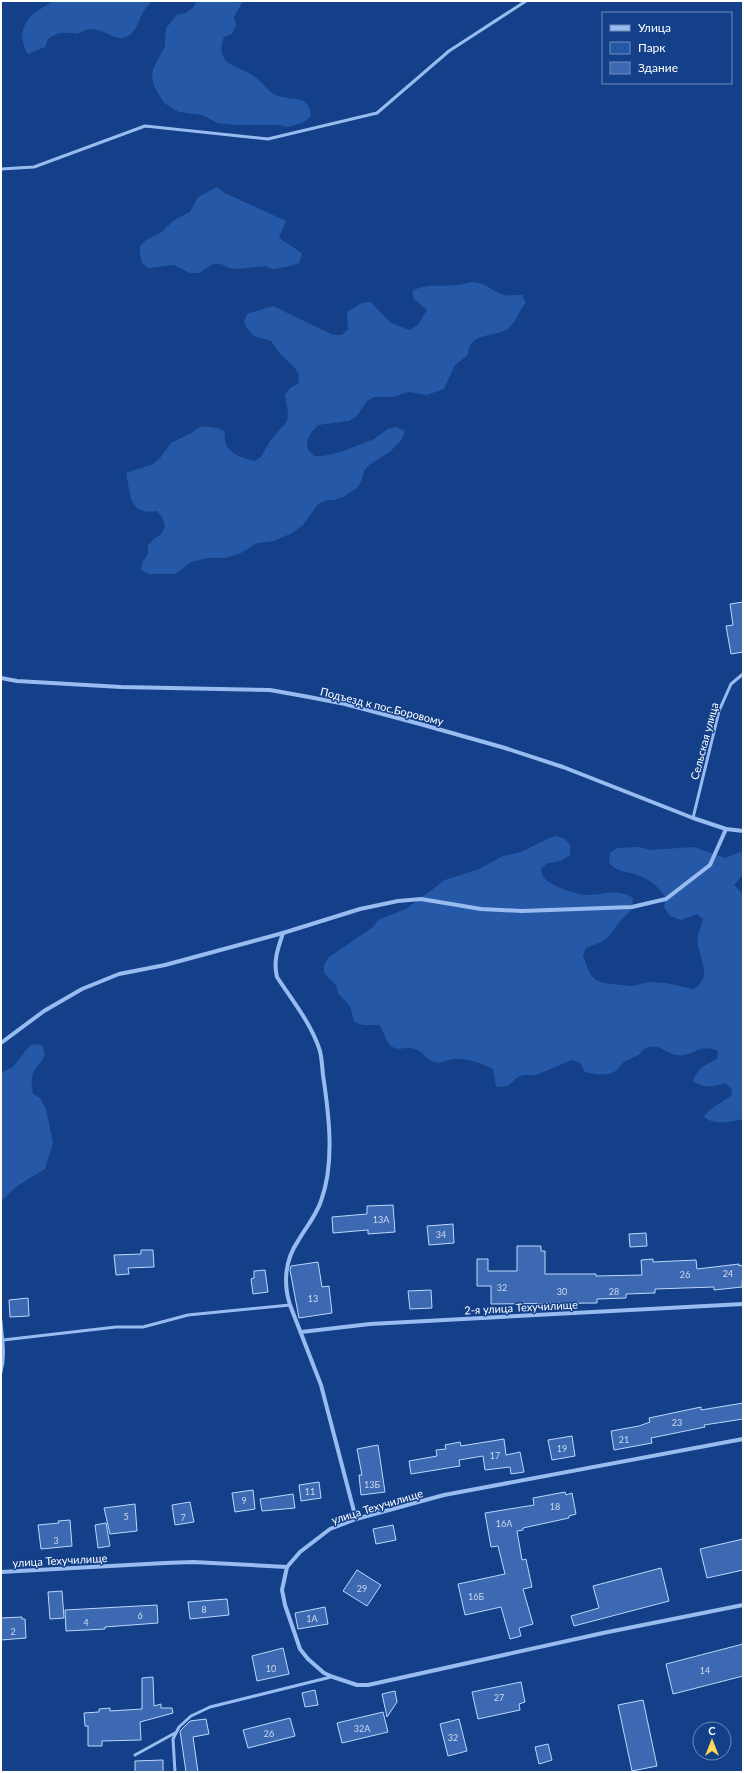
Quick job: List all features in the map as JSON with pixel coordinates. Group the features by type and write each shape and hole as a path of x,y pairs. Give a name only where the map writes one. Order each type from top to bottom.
{"street":[{"name":"Подъезд к пос.Боровому","path":"1,678 17,681 121,686 270,690 308,696 382,714 505,748 563,767 693,818 726,829 743,831"},
{"path":"1,1043 44,1011 82,989 119,974 165,965 283,933 360,909 398,901 421,899 481,909 522,910 639,905 666,899 710,865 726,829"},
{"path":"283,933 275,959 275,971 277,977 309,1025 319,1049 325,1091 330,1156 327,1179 321,1201 315,1216 296,1243 288,1265 285,1278 286,1292 321,1385 356,1519"},
{"name":"2-я улица Техучилище","path":"301,1332 370,1324 743,1304"},
{"name":"улица Техучилище","path":"1,1572 179,1563 287,1567 300,1552 330,1530 356,1519 444,1494 743,1439"},
{"path":"287,1567 282,1590 293,1632 300,1649 316,1666 332,1676 356,1685 368,1685 603,1633 743,1605"}],"lane":[{"path":"1,169 34,167 145,126 268,139 377,113 449,51 526,1"},
{"name":"Сельская улица","path":"693,818 720,712 731,684 743,674"},
{"path":"3,1340 116,1327 144,1327 188,1315 290,1305"},
{"path":"1,1321 4,1362 1,1372"},
{"path":"135,1755 175,1733 191,1716 210,1707 332,1676"},
{"path":"175,1733 173,1744 175,1772"}],"green space":[{"path":"52,1 152,1 142,14 134,31 126,37 120,38 93,29 86,30 78,34 62,33 48,39 45,47 28,54 25,49 22,35 25,25 33,14"},
{"path":"197,1 243,1 234,17 236,25 232,34 224,37 222,54 230,63 255,77 273,94 303,101 310,108 311,116 304,122 288,127 279,125 235,125 217,123 203,115 179,112 164,103 155,88 152,78 153,69 165,46 166,28 177,15 186,13"},
{"path":"217,187 225,193 286,221 279,238 297,249 302,254 299,263 273,269 265,266 238,269 229,268 221,264 213,264 199,273 190,273 174,265 148,268 142,263 140,246 146,240 162,232 174,220 190,212 198,197"},
{"path":"471,282 485,285 503,295 522,295 526,303 515,321 506,330 482,337 472,343 469,348 468,355 455,365 444,389 427,395 409,392 392,397 374,397 367,401 357,416 349,421 318,425 307,440 308,450 314,456 323,456 341,452 374,439 388,429 396,427 405,431 402,439 391,451 369,465 364,471 362,480 357,488 343,497 334,500 327,500 318,504 303,525 292,533 274,541 257,543 241,553 225,558 208,558 191,562 176,574 149,574 141,570 143,561 148,554 148,545 161,534 165,527 163,519 157,511 148,512 141,510 132,502 126,473 153,464 160,458 171,443 193,432 201,426 218,428 225,432 226,444 232,452 254,461 261,457 270,441 287,421 288,413 285,395 290,388 298,384 299,375 295,368 281,355 271,341 254,336 248,330 244,322 247,314 273,306 333,335 342,335 348,329 347,312 362,303 371,302 391,323 409,330 418,325 427,310 414,299 412,291 428,286 458,285"},
{"path":"556,836 565,839 570,845 570,855 559,861 547,863 541,869 543,877 547,881 577,894 594,895 621,893 633,898 632,909 620,921 610,935 603,941 586,948 583,956 590,974 596,980 604,983 632,986 649,982 666,983 693,989 699,984 704,974 698,941 698,935 703,919 697,914 681,920 670,916 664,907 666,898 658,888 644,878 613,867 609,863 610,853 617,848 639,847 649,850 694,847 725,858 743,851 743,874 734,885 743,894 743,1119 728,1122 713,1122 704,1117 709,1110 731,1096 732,1089 725,1083 716,1086 705,1086 697,1084 693,1081 699,1070 717,1059 718,1051 711,1049 705,1048 683,1055 677,1055 654,1046 624,1062 614,1072 602,1075 585,1072 581,1064 573,1060 535,1075 523,1075 506,1087 502,1087 496,1086 493,1069 489,1067 474,1061 462,1059 453,1059 442,1062 432,1061 415,1049 397,1049 391,1046 379,1025 363,1025 354,1022 350,1006 338,993 336,985 324,973 324,965 329,957 373,927 378,920 406,909 445,880 479,869 503,856 521,852"},
{"path":"30,1045 42,1045 44,1057 32,1076 33,1094 40,1098 46,1109 53,1143 45,1169 17,1186 1,1201 1,1073 13,1067"}],"building":[{"path":"743,602 743,652 731,654 726,626 733,625 730,604"},
{"path":"393,1205 395,1232 368,1234 368,1230 333,1233 332,1217 367,1214 367,1206"},
{"path":"453,1224 454,1243 429,1245 427,1226"},
{"path":"646,1233 647,1246 630,1247 629,1234"},
{"path":"517,1246 541,1246 541,1251 545,1251 545,1274 596,1274 596,1276 642,1275 641,1260 653,1259 653,1262 696,1260 697,1269 739,1264 739,1266 743,1265 742,1287 714,1290 714,1287 655,1289 655,1293 626,1294 626,1298 597,1299 597,1303 491,1304 491,1286 477,1286 477,1259 488,1259 488,1271 517,1271"},
{"path":"141,1250 153,1250 154,1267 128,1268 129,1274 116,1275 114,1255 141,1254"},
{"path":"318,1262 322,1287 329,1286 332,1313 299,1318 290,1270 291,1266"},
{"path":"265,1270 268,1292 253,1294 251,1279 254,1278 254,1271"},
{"path":"431,1290 432,1308 410,1309 408,1291"},
{"path":"28,1298 29,1316 10,1317 9,1300"},
{"path":"743,1403 743,1419 704,1425 705,1427 651,1438 652,1443 614,1450 611,1431 639,1426 650,1422 649,1418 701,1407 701,1410"},
{"path":"572,1436 575,1456 552,1460 548,1440"},
{"path":"504,1439 506,1455 520,1452 524,1472 511,1474 510,1467 485,1470 483,1456 459,1460 460,1466 411,1474 409,1461 437,1456 436,1450 446,1449 445,1445 460,1442 461,1446"},
{"path":"378,1445 385,1492 361,1495 359,1475 362,1475 357,1449"},
{"path":"319,1482 321,1498 301,1501 299,1485"},
{"path":"253,1490 255,1509 235,1512 232,1493"},
{"path":"565,1492 566,1495 572,1493 576,1514 569,1516 569,1518 523,1528 523,1530 517,1531 522,1560 526,1559 532,1587 523,1589 533,1624 519,1628 521,1636 510,1639 501,1607 465,1615 458,1584 505,1574 498,1546 491,1547 485,1513 534,1505 533,1498"},
{"path":"293,1494 295,1508 262,1511 260,1499"},
{"path":"190,1502 194,1522 175,1525 172,1505"},
{"path":"135,1504 137,1531 110,1534 104,1508"},
{"path":"70,1520 72,1546 41,1549 38,1525 59,1523 58,1521"},
{"path":"106,1523 110,1546 98,1548 95,1525"},
{"path":"393,1525 396,1540 376,1544 373,1529"},
{"path":"743,1539 743,1570 707,1578 700,1549"},
{"path":"661,1568 669,1601 574,1626 571,1616 599,1608 593,1586"},
{"path":"357,1570 381,1585 367,1606 343,1591"},
{"path":"62,1591 64,1618 50,1619 48,1592"},
{"path":"227,1599 229,1615 190,1619 188,1602"},
{"path":"157,1605 158,1623 105,1627 105,1629 66,1631 65,1610"},
{"path":"325,1607 328,1624 298,1629 295,1613"},
{"path":"22,1617 22,1619 25,1619 26,1638 1,1640 1,1618"},
{"path":"743,1644 743,1676 673,1694 666,1664"},
{"path":"283,1648 289,1674 257,1681 252,1656"},
{"path":"153,1677 154,1706 161,1704 161,1708 172,1708 173,1713 140,1722 141,1740 102,1741 102,1746 88,1746 88,1726 85,1726 84,1713 99,1712 99,1709 110,1708 110,1711 142,1709 142,1678"},
{"path":"521,1682 525,1702 519,1704 520,1710 478,1719 472,1692"},
{"path":"315,1690 318,1705 305,1707 302,1693"},
{"path":"395,1691 397,1702 387,1717 382,1694"},
{"path":"643,1700 657,1766 632,1771 618,1705"},
{"path":"383,1712 388,1732 342,1743 337,1723"},
{"path":"290,1718 295,1736 248,1748 243,1730"},
{"path":"206,1719 209,1734 193,1737 198,1772 186,1772 180,1731 190,1721"},
{"path":"459,1719 467,1751 448,1756 440,1724"},
{"path":"548,1744 552,1760 539,1764 535,1747"},
{"path":"163,1760 163,1772 135,1772 135,1761"}]}
